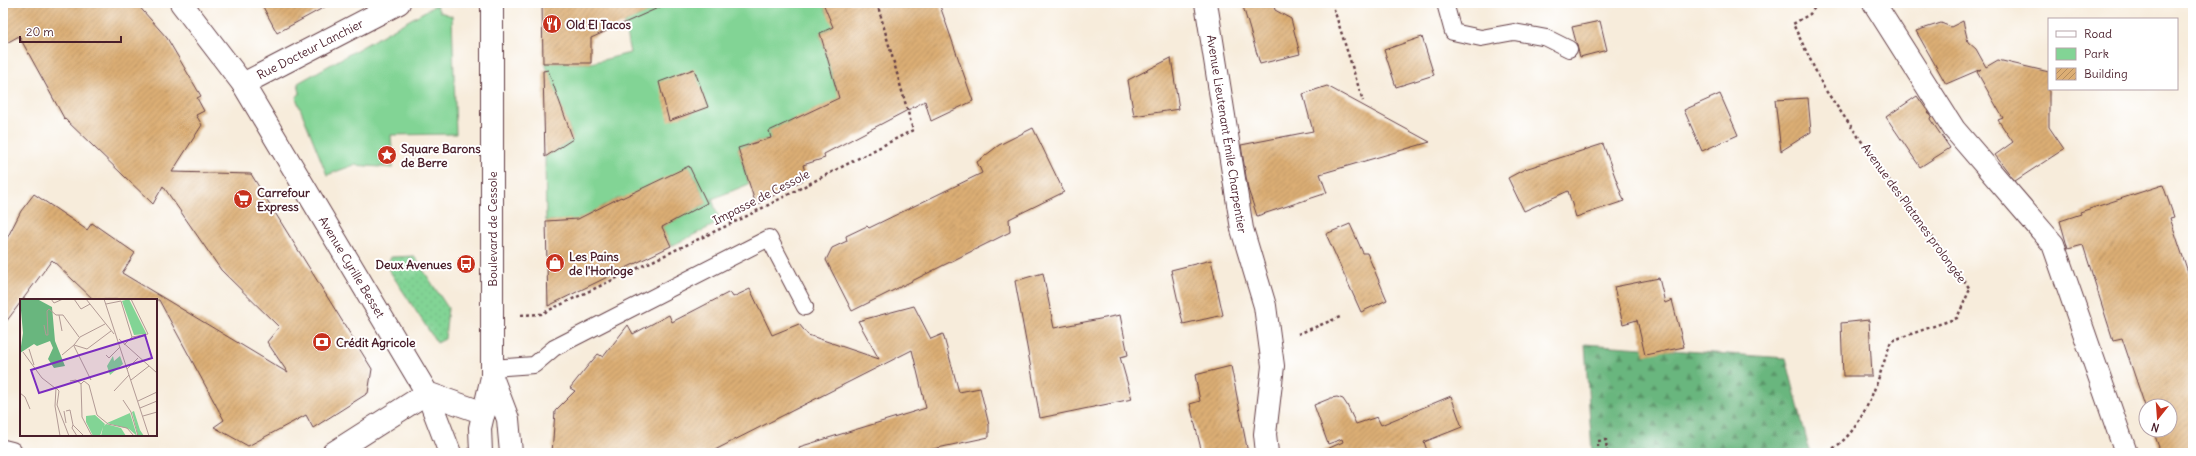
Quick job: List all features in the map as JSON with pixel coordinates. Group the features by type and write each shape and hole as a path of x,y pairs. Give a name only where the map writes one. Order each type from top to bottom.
{"street":[{"name":"Avenue Cyrille Besset","path":"181,3 243,84 427,393 450,453"},
{"name":"Rue Docteur Lanchier","path":"243,84 399,3"},
{"name":"Boulevard de Cessole","path":"480,453 480,428 492,373 492,3"},
{"name":"Avenue Lieutenant Émile Charpentier","path":"1206,3 1242,229 1265,306 1273,366 1265,434 1267,453"},
{"path":"1874,3 1954,129 2053,244 2126,453"},
{"path":"492,373 508,419 511,453"},
{"path":"333,453 427,393 484,413"},
{"path":"3,451 11,453"}],"lane":[{"path":"1445,3 1453,32 1481,38 1514,32 1547,38 1569,49"},
{"path":"492,373 534,365 554,348 768,238 805,307"}],"path":[{"name":"Impasse de Cessole","path":"492,318 541,314 743,218 913,130 877,3"},
{"path":"1332,3 1363,101"},
{"name":"Avenue des Platanes prolongée","path":"1818,3 1810,14 1793,24 1824,88 1904,203 1941,248 1970,289 1957,318 1891,341 1862,418 1835,448 1825,453"},
{"path":"1291,337 1340,317"},
{"path":"1598,453 1598,441 1606,440 1607,453"}],"green space":[{"path":"669,3 823,3 828,15 843,9 847,20 820,33 837,91 849,103 821,107 769,131 771,138 738,148 749,184 712,199 720,222 671,246 662,227 707,203 689,166 624,203 621,197 577,220 546,221 545,157 573,139 545,63 591,63 630,53 624,23"},
{"path":"436,5 440,12 452,16 456,134 391,135 393,168 354,165 327,175 296,98 300,93 298,83"},
{"path":"414,256 448,308 445,339 437,343 387,267 391,257"},
{"path":"1585,344 1786,358 1810,453 1592,453"}],"building":[{"path":"3,3 136,3 167,38 201,96 197,98 204,111 196,115 202,125 172,172 251,174 372,369 368,393 313,428 306,415 248,446 214,427 224,420 159,300 157,299 93,299 52,260 23,299 20,299 20,303 3,326 3,246 21,211 34,194 87,230 92,223 135,253 122,273 288,373 267,342 279,327 221,270 163,186 153,204 64,118 19,36 3,45"},
{"path":"261,3 332,3 277,33"},
{"path":"542,3 669,3 591,38 591,63 543,63"},
{"path":"823,3 939,3 973,101 931,121 925,101 824,154 825,158 803,165 807,178 756,205 738,148 771,138 769,131 839,98 820,33 833,27"},
{"path":"1242,3 1273,3 1275,10 1291,19 1300,54 1260,64"},
{"path":"1600,21 1607,50 1580,57 1572,27"},
{"path":"1963,21 1968,42 1976,49 1986,67 1998,60 2048,72 2049,127 2064,149 2015,181 1995,155 2013,142 1998,120 2003,118 1977,72 1981,69 1946,84 1916,31 1941,23 1951,27"},
{"path":"1422,37 1434,75 1396,87 1384,50"},
{"path":"1171,58 1179,109 1134,116 1128,80"},
{"path":"694,69 708,107 669,121 659,82"},
{"path":"548,70 573,139 545,157 543,71"},
{"path":"1327,86 1430,142 1320,174 1327,193 1257,216 1248,189 1241,145 1313,131 1303,94"},
{"path":"1720,94 1738,135 1702,151 1684,110"},
{"path":"1917,96 1931,116 1930,119 1950,148 1920,167 1886,117"},
{"path":"1808,98 1811,132 1781,151 1775,100"},
{"path":"1033,128 1064,192 1009,219 1010,232 852,311 826,260 832,248 847,241 846,236 867,226 869,228 982,173 977,162 999,145"},
{"path":"1603,144 1624,201 1576,217 1568,191 1524,211 1508,178 1525,169"},
{"path":"689,166 707,203 662,227 671,246 548,306 546,221 578,219 621,197 622,198"},
{"path":"2163,185 2174,217 2170,218 2193,287 2193,453 2161,453 2156,438 2178,438 2178,398 2142,398 2122,338 2113,340 2083,245 2068,249 2060,221 2081,214 2080,212"},
{"path":"1350,224 1363,253 1367,253 1387,300 1361,312 1326,234"},
{"path":"1211,260 1223,315 1183,324 1171,270"},
{"path":"1043,273 1054,328 1120,315 1128,355 1120,357 1132,399 1040,418 1015,281"},
{"path":"1659,278 1665,303 1672,300 1684,347 1645,355 1637,320 1623,324 1614,287"},
{"path":"750,289 772,335 799,324 808,335 879,359 858,321 914,306 931,339 943,334 959,392 980,388 989,425 989,437 914,453 800,453 799,447 926,408 912,350 709,453 552,453 555,411 575,391 570,388 586,368 598,354 603,357 628,325 633,334 669,315 672,322 730,292 733,297"},
{"path":"1869,320 1872,376 1843,376 1841,323"},
{"path":"1231,366 1248,453 1202,453 1190,404 1200,401 1195,375"},
{"path":"1451,396 1462,427 1424,442 1428,453 1318,453 1343,442 1342,439 1328,444 1314,405 1337,397 1343,399 1356,424 1377,417 1381,425"}],"place":[{"name":"Old El Tacos","path":"552,24"},
{"name":"Square Barons de Berre","path":"387,155"},
{"name":"Carrefour Express","path":"243,199"},
{"name":"Les Pains de l'Horloge","path":"555,263"},
{"name":"Deux Avenues","path":"466,264"},
{"name":"Crédit Agricole","path":"322,342"}]}
